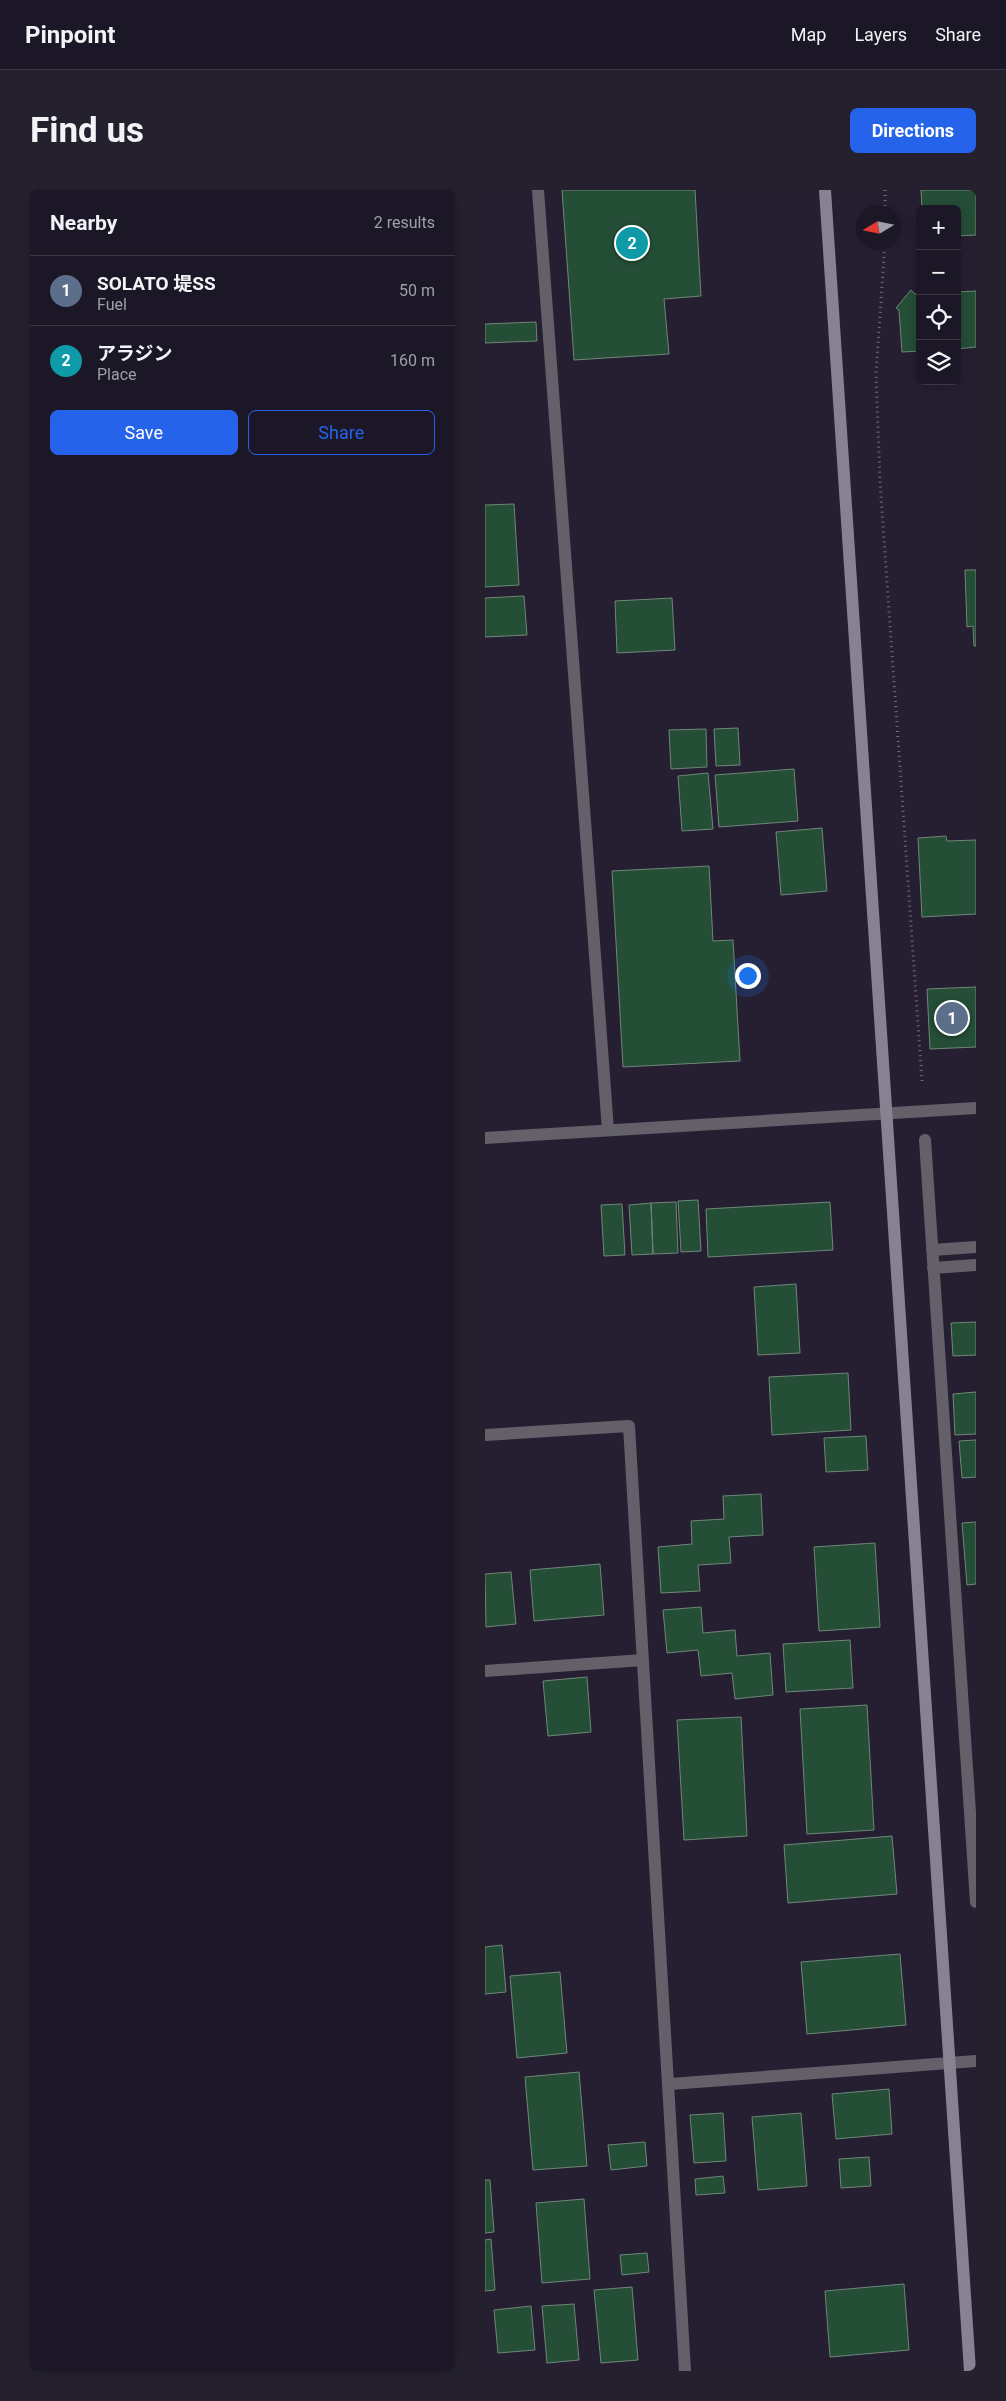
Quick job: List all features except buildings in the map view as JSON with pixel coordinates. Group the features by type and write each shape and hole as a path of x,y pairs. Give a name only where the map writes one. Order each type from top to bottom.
{"street":[{"path":"538,190 608,1130"},
{"path":"825,190 970,2371"},
{"path":"485,1138 976,1108"},
{"path":"925,1140 976,1902"},
{"path":"932,1250 976,1247"},
{"path":"933,1268 976,1265"},
{"path":"485,1435 629,1426 670,2084 685,2371"},
{"path":"485,1671 643,1660"},
{"path":"670,2084 976,2061"}],"path":[{"path":"885,190 885,205"},
{"path":"884,250 876,374 880,482 922,1081"}],"place":[{"name":"アラジン","path":"632,243"},
{"name":"SOLATO 堤SS","path":"952,1018"}]}
